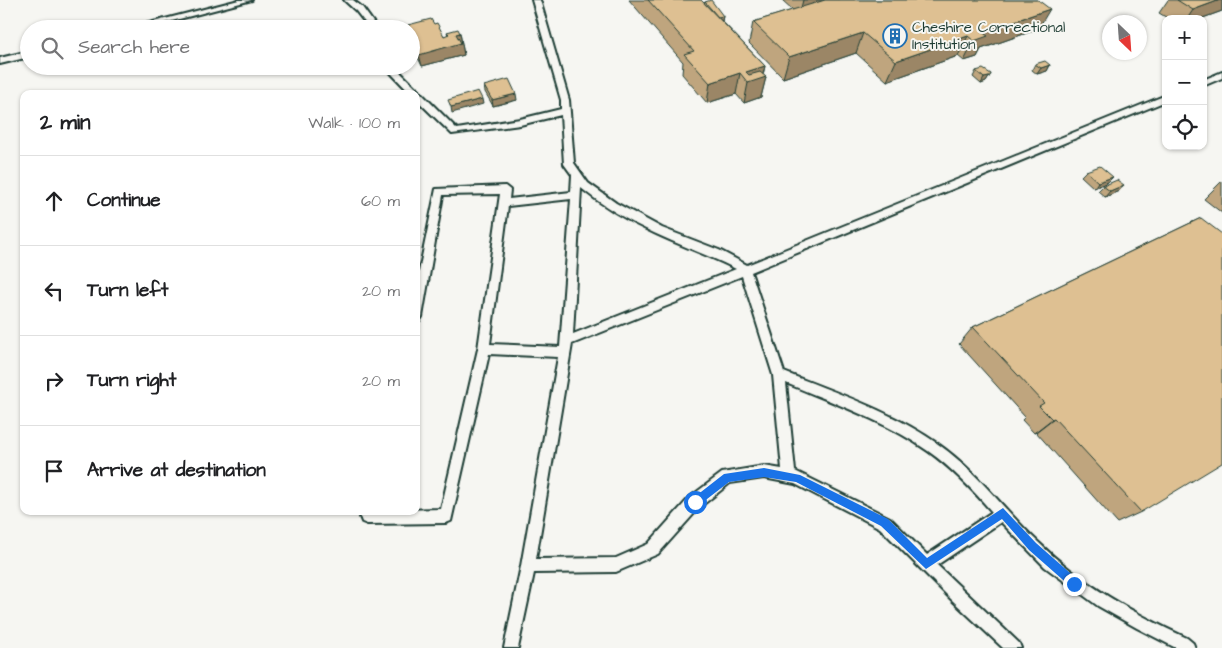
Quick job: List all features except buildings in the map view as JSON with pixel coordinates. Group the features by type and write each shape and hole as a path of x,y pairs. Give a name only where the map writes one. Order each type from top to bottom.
{"lane":[{"path":"167,20 248,0"},
{"path":"348,0 359,9 367,20"},
{"path":"536,0 565,100 569,164 577,176 585,186 612,206 658,231 715,253 745,270 779,375 789,476"},
{"path":"0,61 20,56"},
{"path":"398,75 414,90"},
{"path":"1207,81 1222,75"},
{"path":"420,97 434,114 454,132 520,122 566,111"},
{"path":"484,349 565,347 745,270 1162,100"},
{"path":"510,648 528,566 565,347 577,176"},
{"path":"367,515 366,517 446,516 484,349 505,190 439,192 420,295"},
{"path":"503,203 576,195"},
{"path":"779,375 887,420 922,440 951,461 1033,546 1074,584 1135,622 1182,643 1188,648"},
{"path":"528,566 616,564 653,549 695,502 728,477 764,472 789,476 797,478 885,523 1014,648"},
{"path":"926,564 1003,513"}],"place":[{"name":"Cheshire Correctional Institution","path":"895,36"}],"route":[{"path":"695,502 728,477 764,472 797,478 885,523 926,564 1003,513 1033,546 1074,584"}]}
